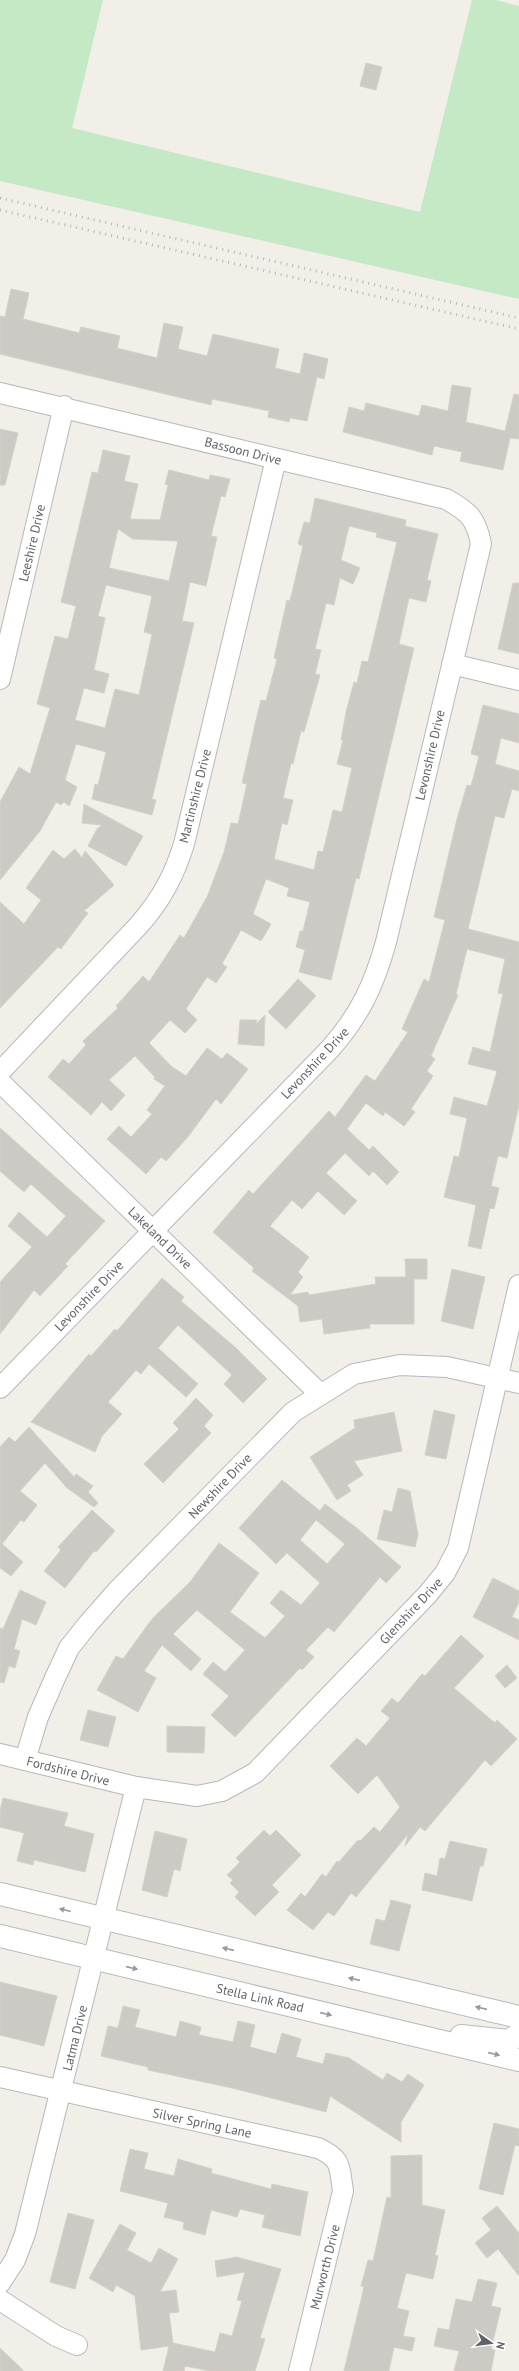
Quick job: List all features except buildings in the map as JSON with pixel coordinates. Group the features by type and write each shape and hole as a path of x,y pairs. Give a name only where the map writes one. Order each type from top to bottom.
{"main road":[{"path":"0,1894 103,1920 519,2017"},
{"name":"Stella Link Road","path":"0,1936 519,2060"},
{"path":"410,2034 481,2036 509,2041 519,2034"}],"street":[{"name":"Bassoon Drive","path":"0,393 64,406 276,459 446,499 465,509 477,525"},
{"name":"Leeshire Drive","path":"0,679 64,406"},
{"name":"Martinshire Drive","path":"0,1072 139,925 158,903 170,883 184,844 276,459"},
{"name":"Levonshire Drive","path":"0,1388 330,1049 346,1031 371,990 386,942 481,544 477,525"},
{"path":"452,664 519,680"},
{"name":"Lakeland Drive","path":"0,1082 320,1394"},
{"name":"Glenshire Drive","path":"136,1787 197,1796 222,1791 255,1773 428,1595 445,1573 458,1548 519,1284"},
{"name":"Newshire Drive","path":"25,1760 38,1717 54,1678 69,1648 123,1585 293,1412 354,1374 400,1365 447,1368 519,1383"},
{"name":"Fordshire Drive","path":"0,1754 136,1787"},
{"name":"Latma Drive","path":"0,2283 15,2260 25,2234 136,1787"},
{"name":"Silver Spring Lane","path":"0,2077 318,2148 328,2153 339,2162"},
{"name":"Murworth Drive","path":"299,2371 343,2191 339,2162"},
{"path":"0,2300 56,2336 77,2345"}],"green space":[{"path":"0,0 103,0 72,128 420,212 472,0 496,0 519,6 519,299 0,181"}],"railway":[{"path":"0,198 519,318"},
{"path":"0,210 519,329"}]}
